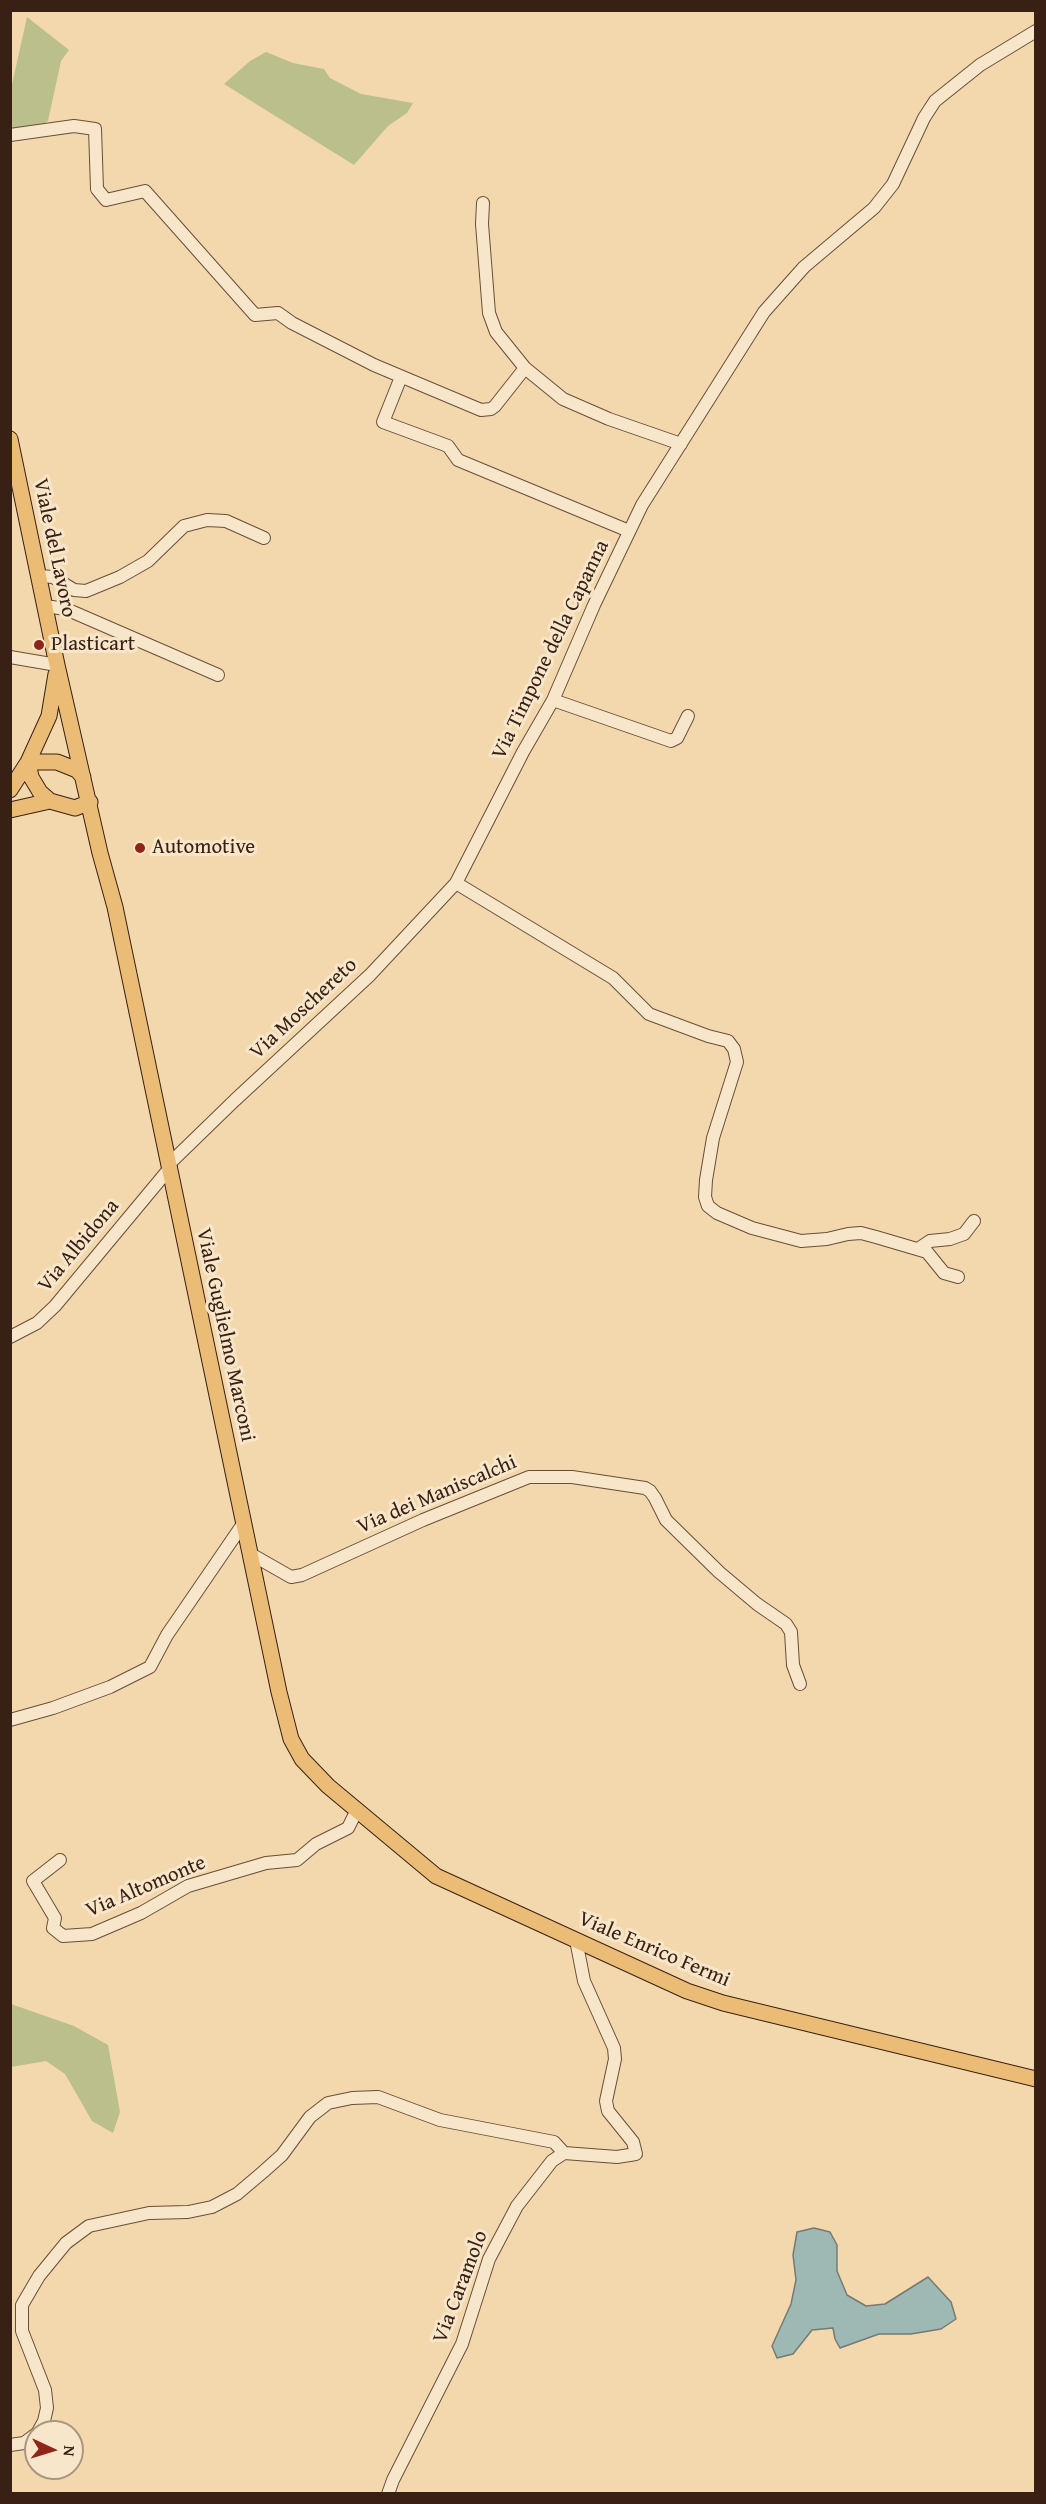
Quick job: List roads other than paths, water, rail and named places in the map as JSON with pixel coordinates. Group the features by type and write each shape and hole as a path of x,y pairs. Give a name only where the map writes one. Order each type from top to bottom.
{"main road":[{"name":"Viale del Lavoro","path":"10,439 83,777"},
{"path":"10,790 28,762 49,716 57,665"},
{"path":"28,762 57,762 77,770 83,777"},
{"path":"28,762 32,777 40,792 50,801"},
{"name":"Viale Guglielmo Marconi","path":"83,777 82,805 98,844 115,907 249,1553 291,1739 310,1769 357,1810"},
{"path":"10,810 50,801 82,805"},
{"name":"Viale Enrico Fermi","path":"357,1810 436,1876 687,1991 723,2003 1035,2079"}],"street":[{"name":"Via Timpone della Capanna","path":"458,879 523,752 553,700 642,505 764,312 804,267 874,208 893,184 924,118 935,101 980,65 1035,31"},
{"path":"10,135 75,126 95,129 97,189 106,200 145,191 255,315 278,314 374,365 481,410 495,406 525,368"},
{"path":"483,203 482,224 489,313 496,332 525,368 563,399 609,420 681,444"},
{"path":"401,377 383,422 448,446 458,460 629,531"},
{"path":"39,576 53,577 74,590 86,591 120,578 148,561 184,526 207,520 226,521 264,538"},
{"path":"45,606 66,609 218,675"},
{"path":"10,657 57,665"},
{"path":"553,700 671,741 677,738 688,716"},
{"path":"458,879 613,978 633,1000 650,1014 708,1036 728,1041 734,1049 737,1062 712,1138 706,1180 705,1197 708,1206 717,1213 752,1228 801,1241 861,1233 876,1237 927,1252 944,1273 958,1277"},
{"name":"Via Moschereto","path":"169,1167 252,1084 370,975 458,879"},
{"name":"Via Albidona","path":"10,1337 36,1323 55,1306 169,1167"},
{"path":"918,1249 930,1241 950,1239 964,1234 974,1221"},
{"name":"Via dei Maniscalchi","path":"249,1553 282,1574 291,1577 303,1575 423,1520 529,1477 572,1477 650,1491 666,1520 719,1572 757,1604 786,1624 791,1632 793,1665 800,1684"},
{"path":"10,1720 53,1708 150,1667 172,1626 243,1524"},
{"name":"Via Altomonte","path":"60,1860 33,1881 56,1918 53,1928 63,1936 92,1934 141,1913 188,1886 266,1863 297,1860 316,1844 348,1828 357,1810"},
{"path":"44,2420 47,2408 45,2390 22,2331 22,2305 39,2276 66,2242 88,2226 149,2213 188,2212 212,2207 237,2194 282,2155 310,2117 328,2103 352,2098 378,2097 440,2120 554,2142 564,2153 617,2157 636,2154 633,2142 608,2111 606,2101 615,2059 614,2049 585,1981 576,1941"},
{"name":"Via Caramolo","path":"388,2493 462,2344 489,2259 517,2206 552,2161 564,2153"}],"water":[{"path":"814,2228 830,2232 837,2245 837,2271 847,2295 866,2306 885,2304 928,2277 951,2302 956,2319 941,2329 911,2334 879,2334 840,2348 833,2328 812,2330 793,2354 777,2358 772,2346 791,2304 796,2280 793,2255 797,2232"}],"place":[{"name":"Plasticart","path":"39,645"},
{"name":"Automotive","path":"140,848"}]}
